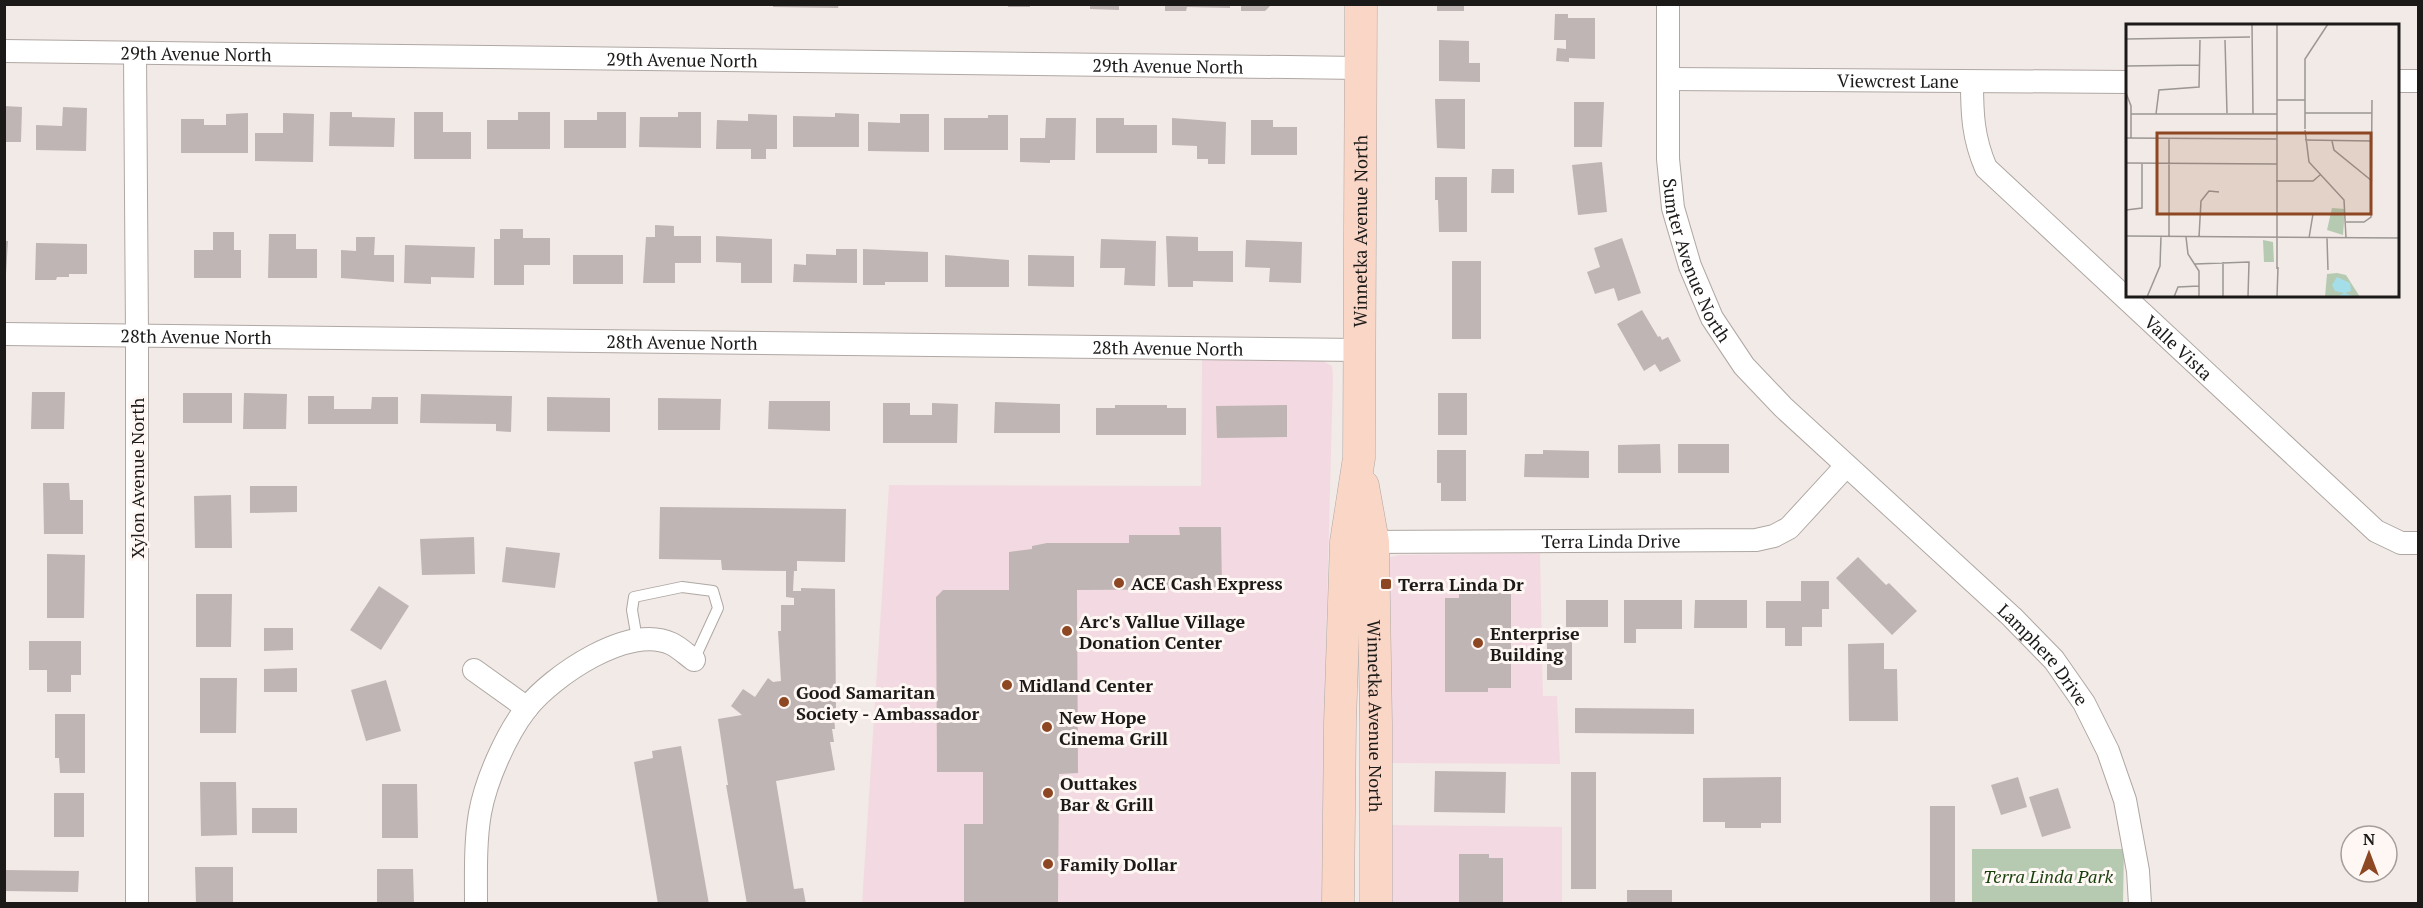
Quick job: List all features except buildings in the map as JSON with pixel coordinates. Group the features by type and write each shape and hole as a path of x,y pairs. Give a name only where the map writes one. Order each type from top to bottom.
{"main road":[{"name":"Winnetka Avenue North","path":"1360,4 1359,542 1376,723 1376,903"},
{"name":"Winnetka Avenue North","path":"1338,903 1340,723 1359,542"}],"street":[{"name":"Sumter Avenue North","path":"1668,4 1668,159 1673,208 1690,266 1712,318 1744,366 1783,407 1846,466"},
{"name":"29th Avenue North","path":"4,51 1359,68"},
{"name":"Xylon Avenue North","path":"135,53 138,336 137,903"},
{"name":"Viewcrest Lane","path":"1668,79 2126,82"},
{"path":"2399,81 2418,81"},
{"name":"Valle Vista","path":"1972,82 1972,122 1976,146 1986,168 2376,531 2401,543 2418,543"},
{"name":"28th Avenue North","path":"4,334 1359,350"},
{"name":"Terra Linda Drive","path":"1359,542 1756,540 1774,536 1789,528 1846,466"},
{"name":"Lamphere Drive","path":"1846,466 2040,644 2084,703 2108,751 2126,800 2138,871 2140,903"},
{"path":"476,903 476,856 480,812 495,765 527,708 561,676 591,656 637,639 671,643 694,660"},
{"path":"474,670 527,708"}],"lane":[{"path":"637,639 632,610 634,597 682,587 713,591 718,608 694,660"}],"shaded area":[{"path":"1202,359 1323,361 1332,366 1326,644 1325,903 862,904 889,485 1201,486"},
{"path":"1540,553 1543,696 1557,696 1560,764 1390,763 1385,562 1399,555"},
{"path":"1387,825 1562,827 1562,903 1386,904"}],"green space":[{"name":"Terra Linda Park","path":"1972,849 2124,849 2123,903 1972,904"}],"place":[{"name":"ACE Cash Express","path":"1119,583"},
{"name":"Terra Linda Dr","path":"1386,584"},
{"name":"Arc's Vallue Village Donation Center","path":"1067,631"},
{"name":"Enterprise Building","path":"1478,643"},
{"name":"Midland Center","path":"1007,685"},
{"name":"Good Samaritan Society - Ambassador","path":"784,702"},
{"name":"New Hope Cinema Grill","path":"1047,727"},
{"name":"Outtakes Bar & Grill","path":"1048,793"},
{"name":"Family Dollar","path":"1048,864"}]}
